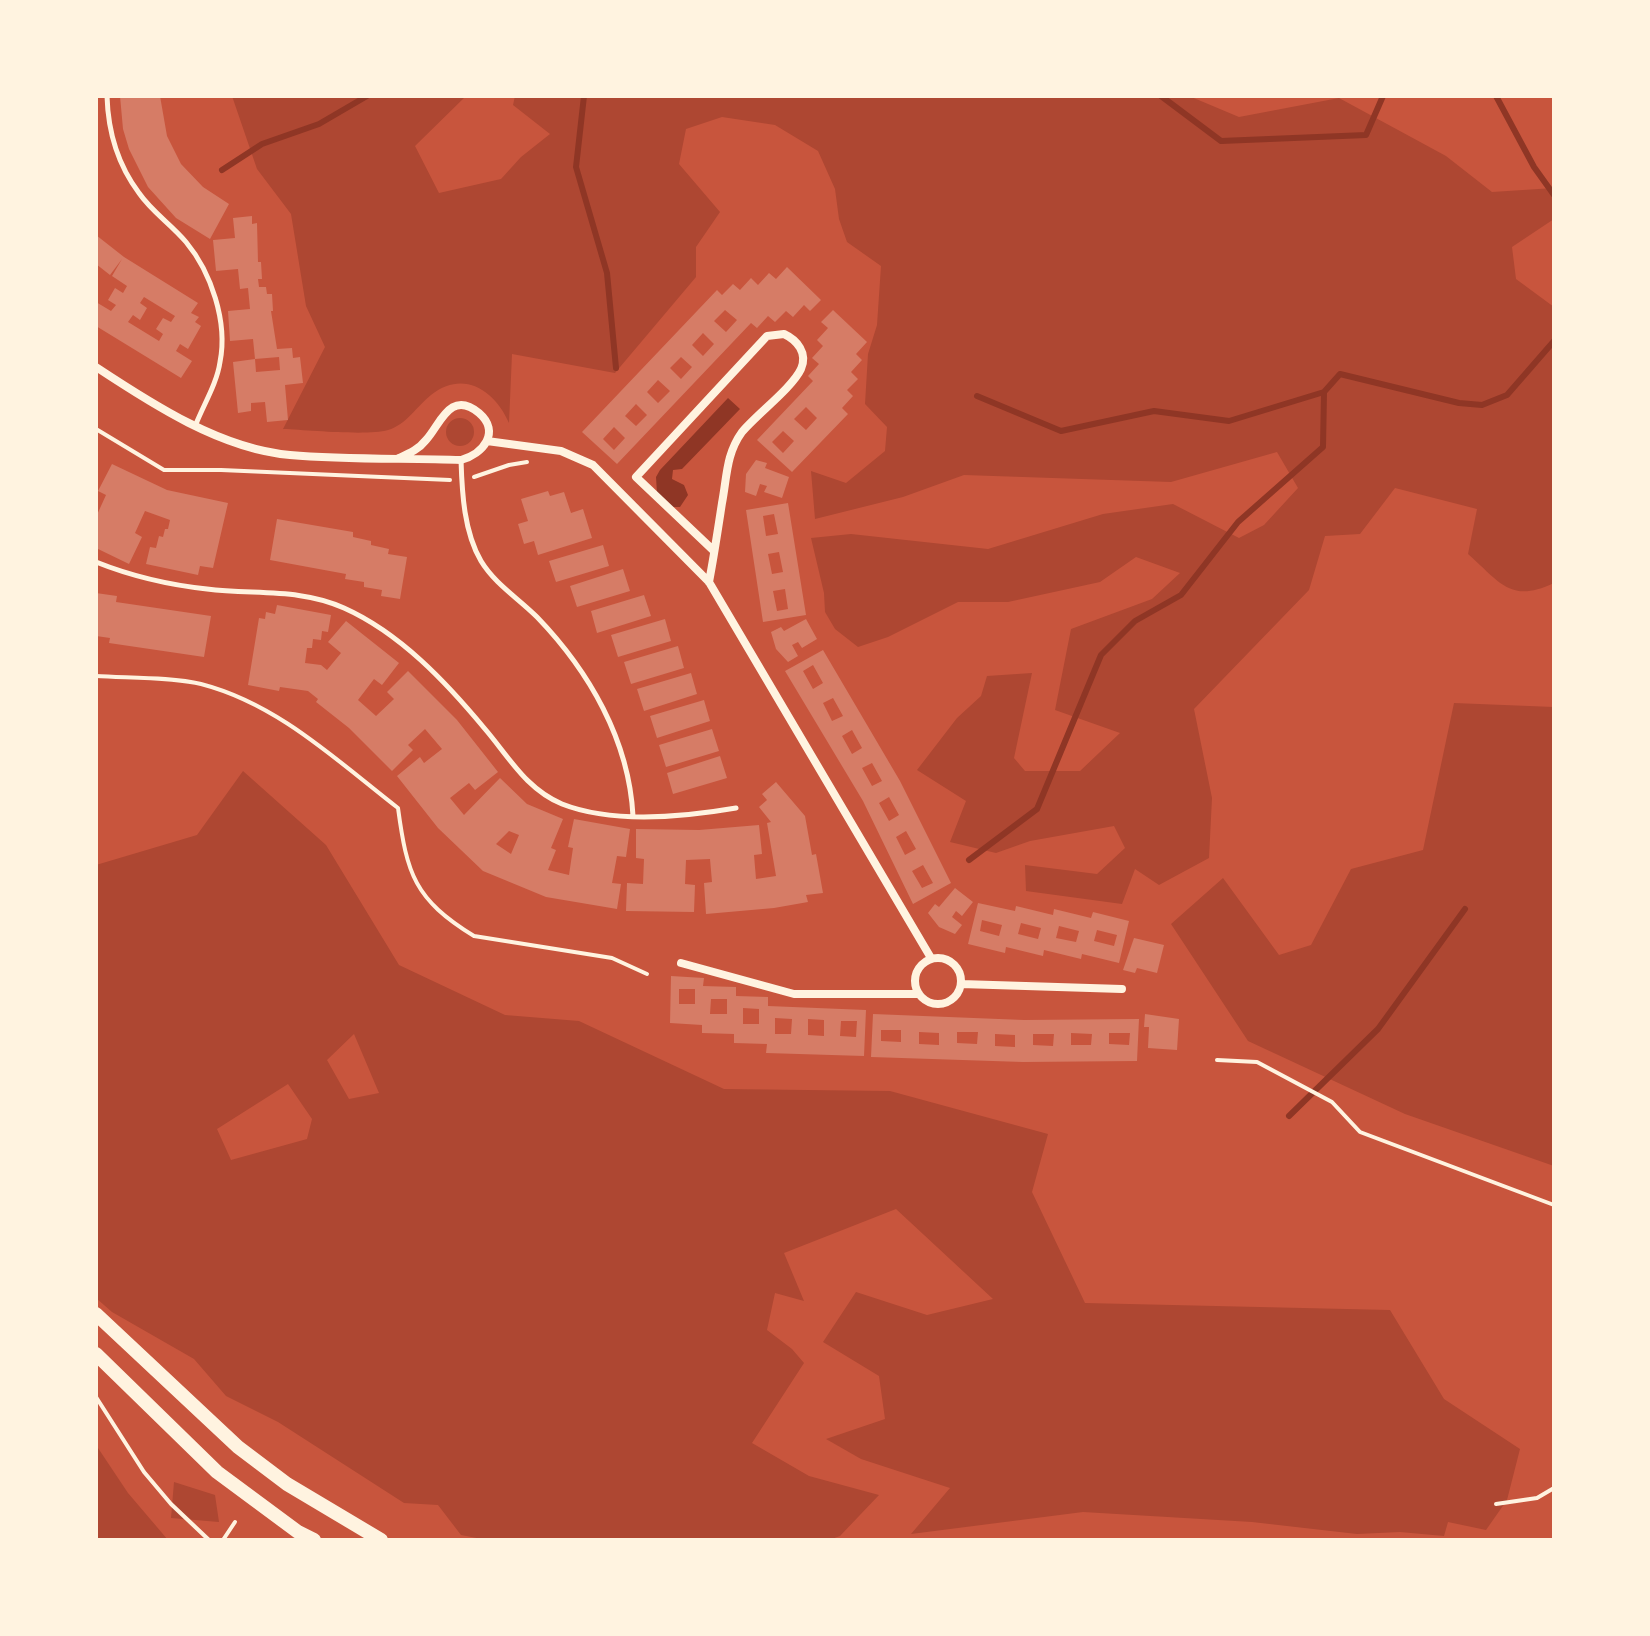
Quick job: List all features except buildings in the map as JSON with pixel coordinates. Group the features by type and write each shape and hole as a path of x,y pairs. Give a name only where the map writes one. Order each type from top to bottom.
{"main road":[{"path":"96,1314 238,1447 287,1484 381,1540"},
{"path":"96,1354 217,1472 298,1532 314,1540"}],"street":[{"path":"709,582 714,551 725,475 734,445 743,431 801,369 802,351 784,334 767,336 636,477 714,551"},
{"path":"96,367 196,424 241,443 288,455 461,460 479,453 487,441 484,418 471,408 455,407 441,415 418,448 399,458"},
{"path":"487,441 561,451 593,465 709,582 931,958"},
{"path":"931,958 946,959 959,969 961,984 954,998 939,1004 931,1003 919,994 914,980 924,962 931,958"},
{"path":"681,963 794,994 919,994"},
{"path":"961,984 1122,989"}],"lane":[{"path":"107,96 115,146 129,179 187,244 205,272 214,296 221,359 196,424"},
{"path":"461,460 466,514 480,559 499,584 553,634 588,681 614,732 624,760 631,786 633,816"},
{"path":"96,562 171,584 293,593 342,607 386,632 441,680 483,725 523,777 562,804 633,816 673,816 736,808"}],"path":[{"path":"96,676 198,683 259,705 285,720 398,808 405,857 418,886 437,910 455,924 474,936 612,958 647,974"},
{"path":"1217,1060 1257,1062 1332,1102 1360,1132 1554,1205"},
{"path":"96,1397 144,1472 171,1504 209,1540"},
{"path":"1496,1504 1537,1498 1554,1488"},
{"path":"223,1540 235,1522"}],"shaded area":[{"path":"232,96 466,96 415,146 439,193 501,179 521,157 550,134 513,105 515,96 1189,96 1239,117 1339,98 1446,156 1492,192 1554,188 1554,219 1512,247 1516,279 1554,307 1554,583 1526,591 1506,587 1468,554 1477,509 1395,488 1360,534 1325,536 1309,590 1194,709 1212,798 1209,858 1159,885 1135,869 1122,904 1026,891 1025,865 1097,874 1125,848 1114,826 1030,841 996,853 950,842 966,801 917,770 957,718 981,696 987,676 1032,673 1014,758 1025,771 1080,771 1120,733 1055,710 1071,629 1152,599 1180,573 1136,557 1100,582 1008,602 958,602 888,637 858,647 835,629 825,612 824,593 811,538 851,534 988,549 1103,514 1173,504 1239,538 1264,525 1298,488 1277,452 1171,482 964,475 903,497 815,519 811,471 846,483 885,451 887,427 865,404 868,354 877,325 881,266 847,242 839,219 835,189 818,151 775,125 722,117 686,129 679,164 720,212 696,247 696,277 615,373 512,354 509,423 496,401 487,393 477,387 455,384 431,395 406,420 388,430 352,433 283,429 325,347 306,306 291,214 257,169"},
{"path":"728,398 740,409 682,469 673,470 672,479 684,485 688,495 680,507 670,507 657,493 656,477"},
{"path":"460,418 470,422 474,432 470,442 460,446 450,442 446,432 450,422"},
{"path":"1454,703 1554,707 1554,1166 1405,1114 1248,1041 1171,924 1223,878 1279,955 1311,945 1351,869 1423,850"},
{"path":"243,771 326,845 399,965 505,1015 579,1021 724,1089 890,1091 1048,1134 1032,1192 1085,1303 1390,1310 1444,1399 1520,1449 1507,1500 1486,1530 1448,1522 1444,1536 1400,1532 1357,1534 1252,1522 1083,1512 911,1534 950,1488 861,1459 826,1439 885,1419 879,1376 823,1342 856,1292 927,1315 993,1299 896,1209 784,1253 804,1301 775,1293 767,1330 792,1349 804,1363 752,1443 809,1476 879,1495 840,1536 829,1540 487,1540 461,1535 438,1505 404,1503 278,1422 226,1396 194,1359 112,1312 96,1298 96,865 197,835","holes":["354,1034 379,1093 349,1099 327,1060","288,1084 312,1119 307,1139 231,1160 217,1129"]},
{"path":"96,1445 128,1493 168,1540 96,1540"},
{"path":"174,1482 215,1495 219,1522 171,1518"}],"waterway":[{"path":"222,170 262,144 319,124 367,96"},
{"path":"584,96 576,167 607,273 616,368"},
{"path":"1161,96 1221,141 1366,135 1383,96"},
{"path":"1496,96 1534,167 1554,195"},
{"path":"977,396 1061,431 1154,411 1229,421 1324,392 1340,374 1459,403 1482,405 1507,395 1554,341"},
{"path":"969,860 1037,809 1101,655 1135,621 1181,595 1238,522 1323,447 1324,392"},
{"path":"1289,1116 1378,1029 1465,909"}]}
